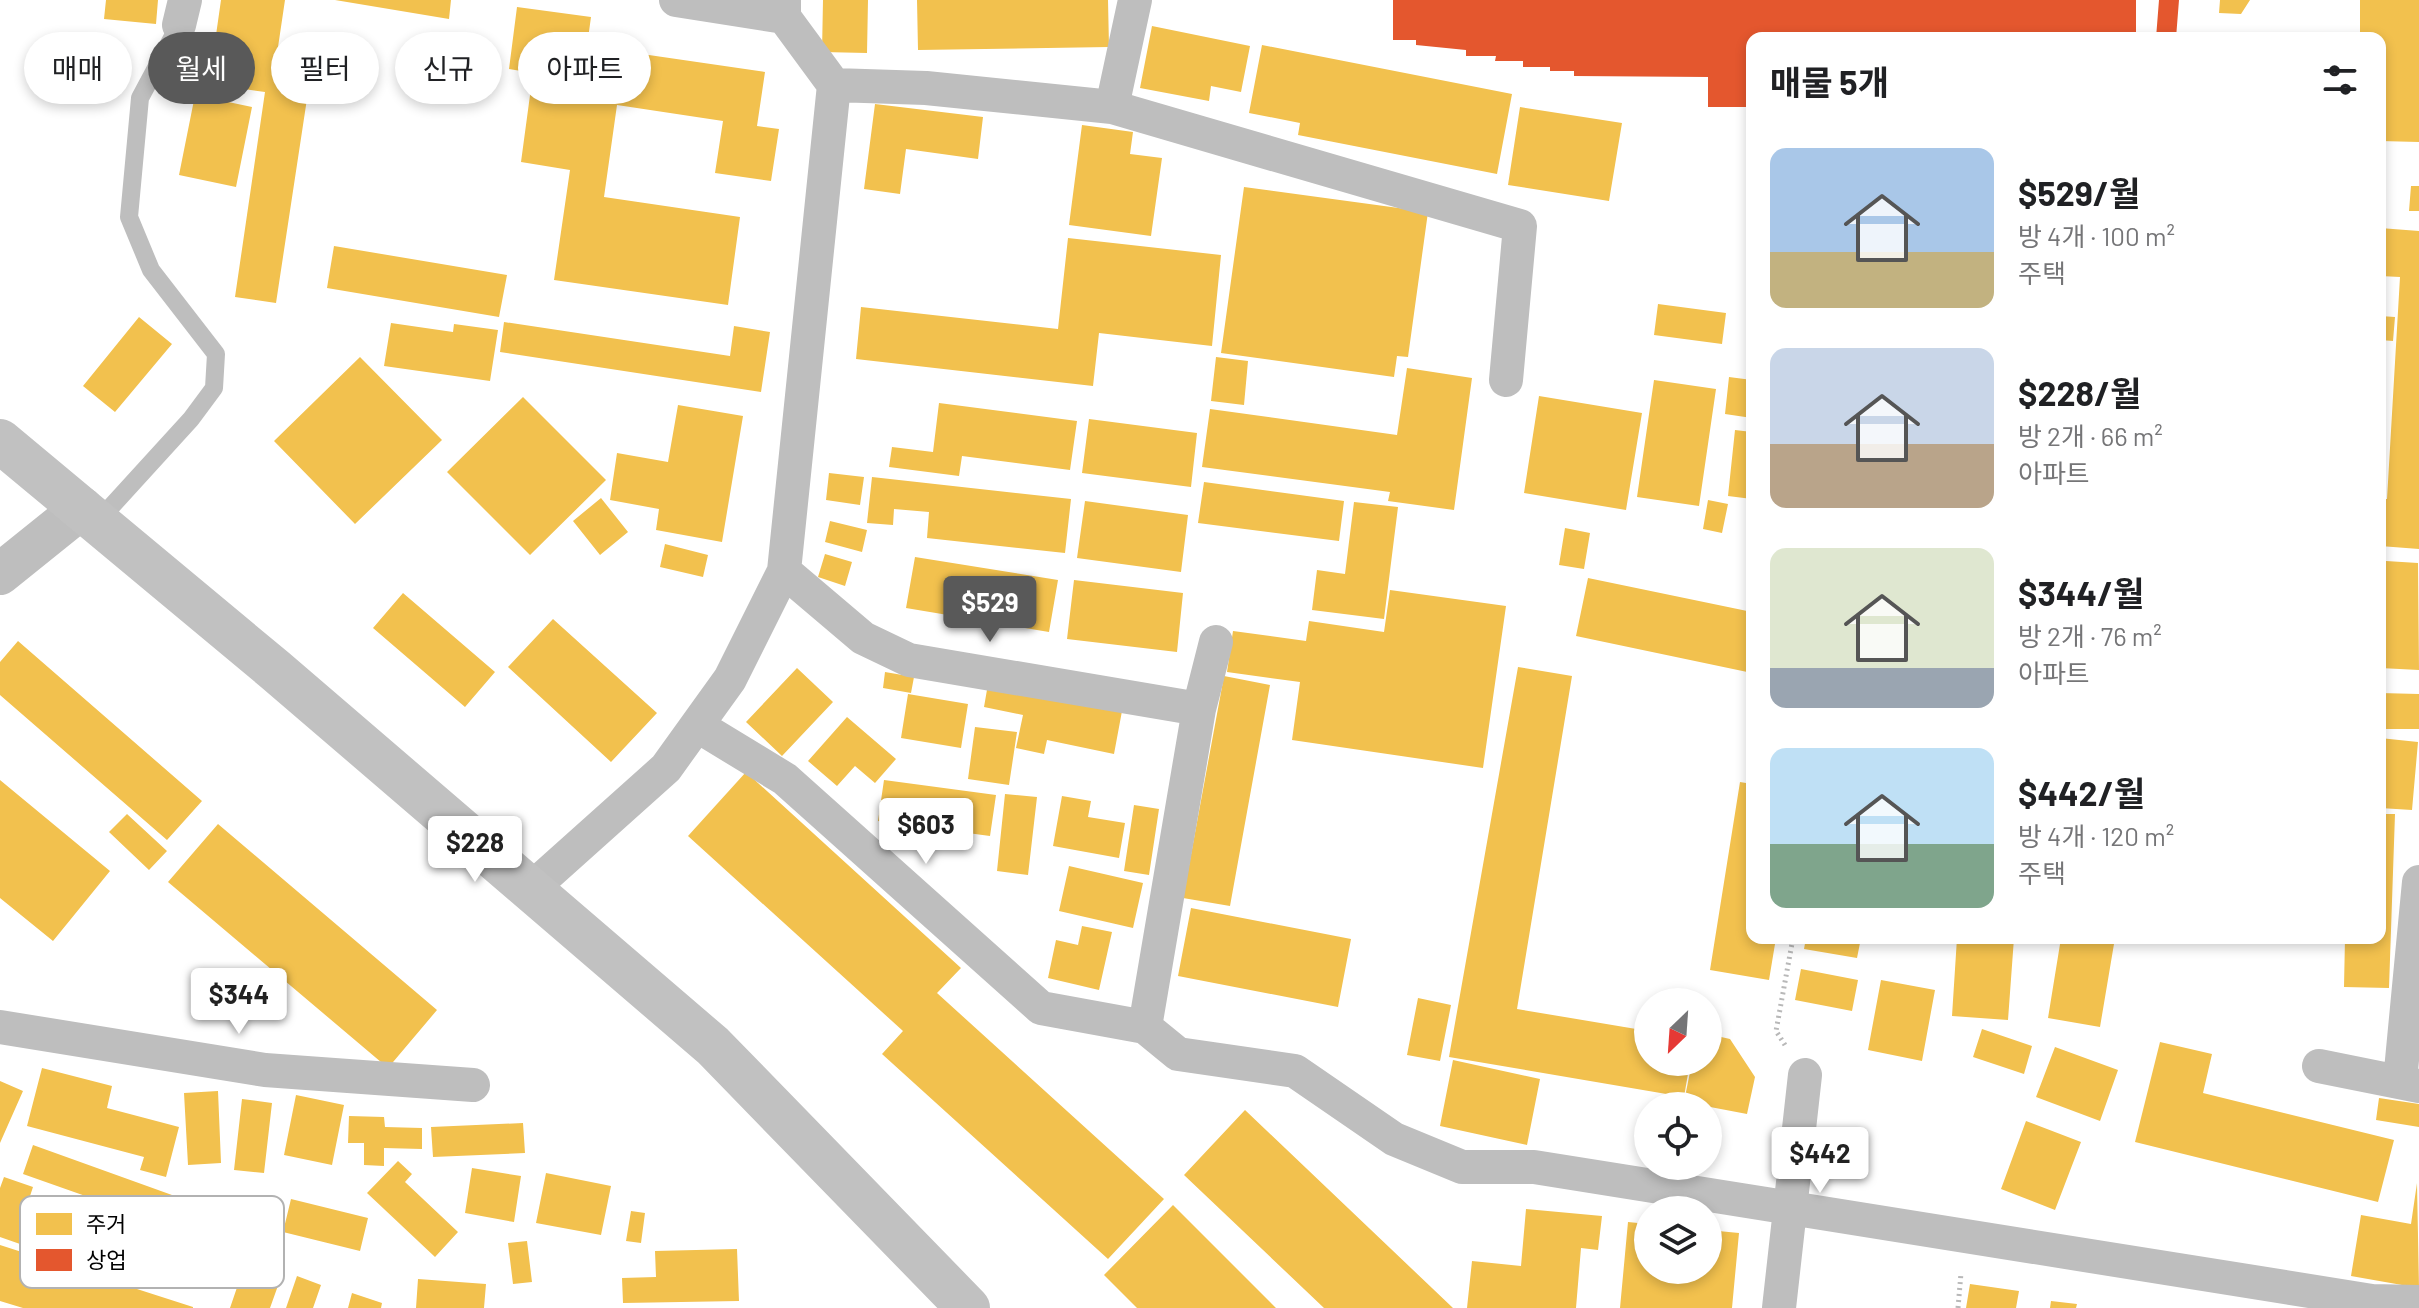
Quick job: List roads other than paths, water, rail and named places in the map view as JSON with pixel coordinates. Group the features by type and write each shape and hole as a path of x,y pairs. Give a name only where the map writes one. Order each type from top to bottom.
{"main road":[{"path":"0,441 532,888 713,1046 968,1308"}],"street":[{"path":"532,888 666,768 698,726 756,630 784,571 834,85 784,8 676,0"},
{"path":"1112,107 1135,0"},
{"path":"834,85 926,88 1112,107 1520,226 1506,380"},
{"path":"0,574 90,514"},
{"path":"784,571 863,638 909,660 1199,709"},
{"path":"1145,1027 1149,989 1199,709 1216,642"},
{"path":"698,726 785,779 1041,1008 1145,1027 1178,1054 1295,1071 1394,1139 1462,1167 1534,1167 2372,1301 2419,1302"},
{"path":"2319,1066 2410,1083 2419,882"},
{"path":"0,1027 265,1070 473,1085"},
{"path":"1779,1308 1805,1075"}],"lane":[{"path":"90,514 191,419 214,388 216,354 151,270 129,217 140,98 182,12"}]}
